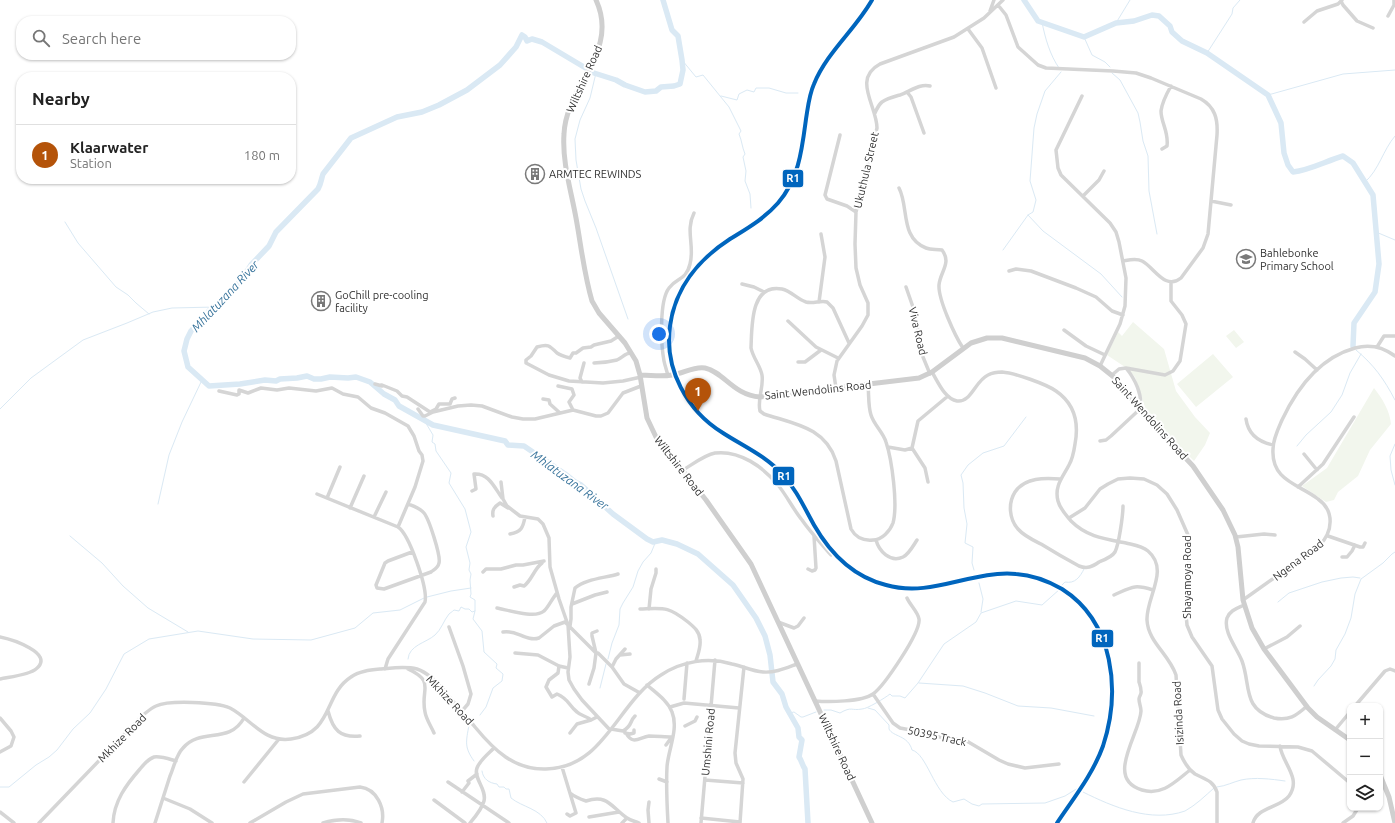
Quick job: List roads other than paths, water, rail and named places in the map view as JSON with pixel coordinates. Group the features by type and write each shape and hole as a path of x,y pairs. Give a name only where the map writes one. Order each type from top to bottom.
{"street":[{"name":"Wiltshire Road","path":"596,0 600,11 602,26 601,42 596,56 570,107 565,124 564,145 566,170 592,301 599,313 632,353 636,361 647,418 652,430 747,558 872,823"},
{"path":"990,12 994,0"},
{"name":"Ukuthula Street","path":"836,388 835,368 838,358 865,321 868,312 868,303 860,285 856,268 856,212 859,195 876,132 875,113 866,84 868,76 872,69 885,62 942,42 968,29 1003,0"},
{"path":"1388,16 1394,5 1394,0"},
{"path":"1304,22 1317,11 1342,1 1343,5 1357,21 1373,28"},
{"path":"998,5 1006,14 1018,47 1041,67 1133,73 1151,78 1205,102 1211,107 1216,116 1218,123 1206,243 1181,278 1171,282 1163,279 1140,260 1134,259 1123,261"},
{"path":"968,29 982,48 996,88"},
{"path":"875,113 881,102 889,98 898,96 920,86 930,86"},
{"path":"1162,149 1167,146 1168,139 1161,110 1171,86"},
{"path":"907,92 911,97 924,133"},
{"path":"1082,96 1056,150 1058,168 1061,175 1114,227 1119,238 1127,287 1123,315 1100,366"},
{"path":"840,135 825,195 827,199 847,206 856,212"},
{"path":"1083,196 1099,180 1104,171"},
{"path":"899,188 904,198 906,225 916,242 924,247 943,251 947,262 940,280 939,290 950,324 963,348"},
{"path":"1211,201 1231,205"},
{"path":"668,376 664,360 662,331 664,304 669,288 685,276 690,265 690,227 694,213"},
{"path":"819,302 819,292 825,260 821,234"},
{"path":"1009,271 1016,269 1031,271 1076,288 1096,297 1112,311 1123,315"},
{"path":"1112,375 1119,369 1126,368 1165,375 1171,373 1176,368 1180,361 1186,324 1182,315 1171,301 1171,282"},
{"path":"742,284 754,287 764,292"},
{"name":"Viva Road","path":"906,287 914,310 923,357 931,373"},
{"path":"849,343 830,304 825,301 805,302 783,289 775,288 764,292 759,298 755,307 752,354 762,374 760,397 760,408 762,413 811,430 821,437 828,445 833,452 836,461 851,529 856,536 866,541 876,540 884,536 890,529 895,512 893,482 888,447 871,416 868,385"},
{"path":"788,321 821,350 838,358"},
{"path":"1064,330 1086,346 1105,355"},
{"path":"619,336 610,341 583,348 576,353 573,353 570,358 560,354 550,346 536,347 532,356 526,361 532,367 560,379 569,381 603,384 614,383 640,376"},
{"path":"1377,347 1384,336 1395,336"},
{"name":"Saint Wendolins Road","path":"640,376 668,376 696,368 705,368 715,373 741,392 751,396 760,397 914,379 931,373 963,348 979,339 987,338 1002,338 1074,354 1085,358 1100,366 1112,375 1151,423 1193,466 1228,519 1236,537 1244,603 1252,628 1264,649 1306,706 1317,717 1348,739"},
{"name":"Ngena Road","path":"1306,706 1294,717 1286,720 1267,716 1253,705 1248,695 1245,669 1227,628 1228,617 1230,613 1319,546 1328,536 1330,522 1326,507 1320,500 1284,478 1279,472 1273,459 1273,445 1276,435 1295,395 1316,370 1329,359 1344,352 1359,347 1377,347 1384,349 1395,356"},
{"path":"798,362 805,362 821,350"},
{"path":"1295,352 1316,370"},
{"path":"594,363 609,362 620,358 625,354 632,353"},
{"path":"582,382 580,378 584,363"},
{"path":"1100,441 1106,440 1111,436 1140,409 1141,399 1135,380 1126,368"},
{"name":"Isizinda Road","path":"948,396 956,401 963,401 968,397 981,379 988,375 1001,372 1043,384 1055,390 1070,405 1076,422 1076,439 1071,460 1060,479 1058,500 1062,510 1082,530 1087,533 1140,546 1153,557 1157,564 1158,575 1147,614 1147,622 1152,638 1171,663 1176,675 1181,755 1184,763 1190,770"},
{"path":"928,482 925,468 912,448 918,422 948,396 931,373"},
{"path":"375,384 382,386 381,384 398,391 402,396 427,409 428,411 433,412"},
{"path":"558,386 572,390 574,396 569,402 573,410"},
{"path":"418,409 423,416 458,406 471,405 482,406 512,417 523,419 535,419 573,410 601,416 610,411 623,393 641,386"},
{"path":"219,391 237,395 239,394 239,390 248,393 261,388 277,390 289,388 316,391 332,388 341,393 358,396 371,408 385,413 410,428 423,457 421,471 398,527"},
{"path":"433,412 439,404 450,404 452,399 455,398"},
{"path":"543,399 549,400 551,405 560,413"},
{"path":"1298,487 1318,470 1328,458 1354,417"},
{"path":"1246,419 1255,438 1273,445"},
{"path":"888,447 905,450 912,448"},
{"path":"683,470 716,453 737,455 747,459 762,469 776,483 814,536 831,555"},
{"path":"1304,454 1318,470"},
{"path":"327,498 340,467"},
{"path":"472,490 476,489 474,474 482,474 489,479 509,508"},
{"path":"350,508 364,476"},
{"name":"Shayamoya Road","path":"1069,518 1085,508 1104,486 1124,478 1138,478 1150,482 1163,490 1170,497 1185,525 1188,535 1187,625 1192,637 1212,666 1219,713 1228,726 1242,741 1254,745 1298,747 1312,750 1347,780"},
{"path":"1060,479 1034,479 1024,483 1016,491 1011,500 1010,511 1014,523 1018,529 1030,538 1079,566 1084,568 1093,566 1112,555 1115,551 1118,541 1123,506"},
{"path":"501,482 503,499"},
{"path":"374,517 386,492"},
{"path":"317,494 398,527 405,534 421,575 426,595 425,602 388,659 385,669"},
{"path":"493,516 493,509 500,503 514,510 520,516 538,520 546,531 549,538 547,561 556,593 569,626 569,680 588,708 611,729 634,733 634,730"},
{"path":"408,504 424,512 439,555 439,563 436,569 421,575 384,589 376,587 385,563 412,552"},
{"path":"510,534 517,533 523,526 525,517"},
{"path":"1236,537 1271,534 1275,535"},
{"path":"808,569 812,571 816,568 814,536"},
{"path":"1328,536 1362,547 1365,543"},
{"path":"876,540 878,547 884,553 898,558 903,557 908,553 917,540"},
{"path":"1342,557 1348,557 1354,545"},
{"path":"483,572 486,569 501,569 516,565 547,561"},
{"path":"514,587 520,585 524,586 536,568 547,561"},
{"path":"649,609 651,589 656,569"},
{"path":"569,626 572,619 572,604 576,586 589,581 618,574"},
{"path":"1114,595 1136,586 1153,590"},
{"path":"572,604 607,592"},
{"path":"497,608 529,614 544,612 556,593"},
{"path":"815,701 836,702 873,694 894,670 913,638 918,626 919,619 907,598"},
{"path":"640,609 660,608 674,611 695,629 700,638 700,648 696,661"},
{"path":"778,622 794,628 798,626 804,618"},
{"path":"503,632 511,632 524,638 536,639 554,626 565,622 612,667 624,684 640,693"},
{"path":"1264,649 1287,637 1300,626"},
{"path":"449,627 456,640 471,694 470,701 462,711"},
{"path":"589,684 594,668 596,653 592,633 597,631"},
{"path":"0,637 22,644 34,650 39,655 41,660 35,670 0,679"},
{"path":"612,667 625,649"},
{"path":"515,653 538,655 559,666 568,668"},
{"path":"620,655 630,654"},
{"name":"Mkhize Road","path":"39,823 143,715 156,706 172,703 213,704 228,708 244,718 262,733 279,739 289,739 306,735 320,724 339,688 350,677 366,671 405,668 416,669 429,676 442,687 494,748 510,760 522,766 546,769 562,767 577,762 590,754 647,685 662,674 687,663 715,660 758,671 770,672 797,664"},
{"name":"Umshini Road","path":"701,823 715,660"},
{"path":"684,699 687,663"},
{"path":"1140,663 1139,682 1142,692 1139,698 1140,711 1125,760 1124,770 1127,777 1132,785 1139,789 1150,792 1158,792 1170,787 1190,770 1210,781 1215,787 1217,792 1217,823"},
{"path":"559,666 558,673 549,680 546,687 549,693 552,697 557,694 563,696 575,710 582,715 589,717 591,720"},
{"path":"701,818 740,822 743,784 742,776 735,757 744,667"},
{"path":"405,668 421,677 425,682 425,712 434,733"},
{"path":"1358,703 1385,671 1390,669 1395,671"},
{"path":"647,685 670,707 674,719 668,761 668,823"},
{"name":"50395 Track","path":"873,694 893,723 900,728 932,736 965,740 999,760 1019,767 1025,768 1060,764"},
{"path":"670,707 684,703 739,708"},
{"path":"328,711 337,729 342,734 349,736 360,736"},
{"path":"625,732 635,716"},
{"path":"1335,730 1347,716"},
{"path":"570,732 577,724 597,717"},
{"path":"694,722 696,717"},
{"path":"0,718 14,737 11,746 0,752"},
{"path":"155,823 180,752 188,743 199,737 231,732 238,727 244,718"},
{"path":"685,726 700,721"},
{"path":"694,722 697,726"},
{"path":"625,732 628,737 635,741 646,736 672,737"},
{"path":"666,745 672,737"},
{"path":"244,782 279,739"},
{"path":"1252,823 1255,816 1281,802 1292,791 1292,775 1281,752 1280,746"},
{"path":"470,823 482,805 484,792 476,774 478,766 494,748"},
{"path":"113,823 116,808 121,795 129,781 149,759 165,758 176,761"},
{"path":"562,767 576,813 570,816 567,814"},
{"path":"462,792 469,783 469,778 476,774"},
{"path":"658,779 667,782"},
{"path":"705,780 743,784"},
{"path":"448,782 509,823"},
{"path":"1383,782 1389,797 1395,823"},
{"path":"250,823 297,796 310,792 360,787 369,789 377,797 384,816 382,823"},
{"path":"570,793 576,798 582,798 586,801 599,798 605,800 612,804 619,812 639,823"},
{"path":"163,798 190,809 212,823"},
{"path":"434,800 465,823"},
{"path":"649,802 649,823"},
{"path":"1343,823 1353,816 1356,811"},
{"path":"0,812 14,823"},
{"path":"589,818 619,812"},
{"path":"622,823 628,818"},
{"path":"323,823 340,820 352,820 361,823"}],"waterway":[{"name":"Mhlatuzana River","path":"663,0 672,30 678,36 683,70 680,84 661,87 656,91 645,92 594,73 542,42 532,39 527,41 522,35 516,47 500,65 467,90 439,105 422,112 397,117 351,138 323,174 318,189 276,232 269,246 251,265 242,279 191,331 184,351 188,367 209,386 240,384 265,380 276,381 280,379 307,376 314,379 330,377 356,377 370,382 384,394 395,400 399,406 433,425 505,441 508,445 524,446 581,485 613,514 647,539 653,542 662,540 677,544 698,554 733,585 756,618 765,636 770,655 773,682 782,694 786,707 798,728 799,737 802,740 799,757 805,769 808,823"},
{"path":"1024,0 1038,21 1084,37 1116,23 1134,21 1152,15 1159,16 1170,26 1172,32 1182,41 1207,53 1268,95 1281,123 1284,153 1288,165 1293,172 1343,156 1353,163 1373,195 1379,264 1375,292 1354,323 1353,346"},
{"path":"1116,23 1130,0"},
{"path":"1207,53 1232,14 1233,8 1240,0"},
{"path":"1042,22 1048,46 1059,68"},
{"path":"1084,37 1092,55 1105,62 1110,67"},
{"path":"682,60 696,77 703,75 729,107 741,131 739,134 745,154 743,157 746,171 745,181 750,194 751,208"},
{"path":"1268,95 1343,74 1395,70"},
{"path":"1003,250 1028,215 1033,212 1036,200 1030,181 1034,128 1045,91 1061,72"},
{"path":"596,73 590,98 580,120 575,139 576,160 581,189 628,319"},
{"path":"1112,73 1120,80 1138,113 1143,141 1148,156 1149,191 1157,234"},
{"path":"721,96 737,100 739,94 747,90 754,92 756,88 769,88 786,93 798,93"},
{"path":"1365,182 1374,172 1387,147 1395,136"},
{"path":"1028,215 1043,231 1101,274 1122,297"},
{"path":"65,222 78,243 116,287 128,295 149,314"},
{"path":"1376,232 1395,240"},
{"path":"0,409 31,378 83,340 153,312 172,308 216,307"},
{"path":"1356,350 1378,373 1387,385 1395,400"},
{"path":"1297,446 1306,435 1331,412 1342,395 1350,373 1361,354"},
{"path":"158,504 169,455 182,422 202,380"},
{"path":"974,570 972,563 973,547 965,543 967,524 961,475 968,465 983,453 1004,446 1026,417"},
{"path":"408,659 411,650 435,635 449,614 454,610 459,611 461,607 469,609 472,612 475,611 475,600 470,597 471,574 469,570 470,563 466,547 471,532 465,509 449,483 451,473 436,451 435,444 432,442 433,435 424,420"},
{"path":"1395,444 1390,456 1391,470 1395,485"},
{"path":"70,536 102,563 123,586 148,608 188,632"},
{"path":"608,659 619,625 620,609 633,587 638,571 643,562 651,553 656,541"},
{"path":"1314,686 1335,659 1336,650 1345,634 1351,618 1355,594 1361,579 1395,552"},
{"path":"1062,585 1065,582 1072,582 1077,579 1084,569"},
{"path":"1278,602 1289,593 1322,582 1341,578 1360,578"},
{"path":"979,583 983,599 981,612"},
{"path":"427,597 471,588"},
{"path":"824,710 831,710 840,713 849,709 864,709 890,694 892,696 900,696 905,698 918,683 944,644 976,622 981,613 1016,601 1042,605 1060,589"},
{"path":"0,787 9,787 57,750 73,729 90,713 106,689 124,654 149,639 198,631 253,639 311,640 355,628 373,613 400,610 424,598"},
{"path":"475,611 473,619 482,631 484,652 497,664 496,668 503,674 502,681 493,688 486,707 480,715"},
{"path":"600,688 606,664"},
{"path":"919,683 963,686 1018,706 1051,708 1094,716"},
{"path":"868,708 875,710 889,725 891,732 904,739 910,745 912,750 917,753 927,766 941,791 953,802 964,799 979,806 982,804 1045,803 1065,796 1078,788"},
{"path":"790,713 794,712 803,717 816,712"},
{"path":"469,725 467,748 474,761"},
{"path":"482,771 487,780 491,783 497,784 499,787 509,789 511,798 536,811 547,823"},
{"path":"1217,787 1241,780 1252,779 1285,781"},
{"path":"1083,792 1119,808 1132,812 1159,815 1185,811 1214,788"}],"place":[{"name":"ARMTEC REWINDS","path":"535,174"},
{"name":"Bahlebonke Primary School","path":"1246,259"},
{"name":"GoChill pre-cooling facility","path":"321,301"},
{"name":"Klaarwater","path":"698,411"}]}
